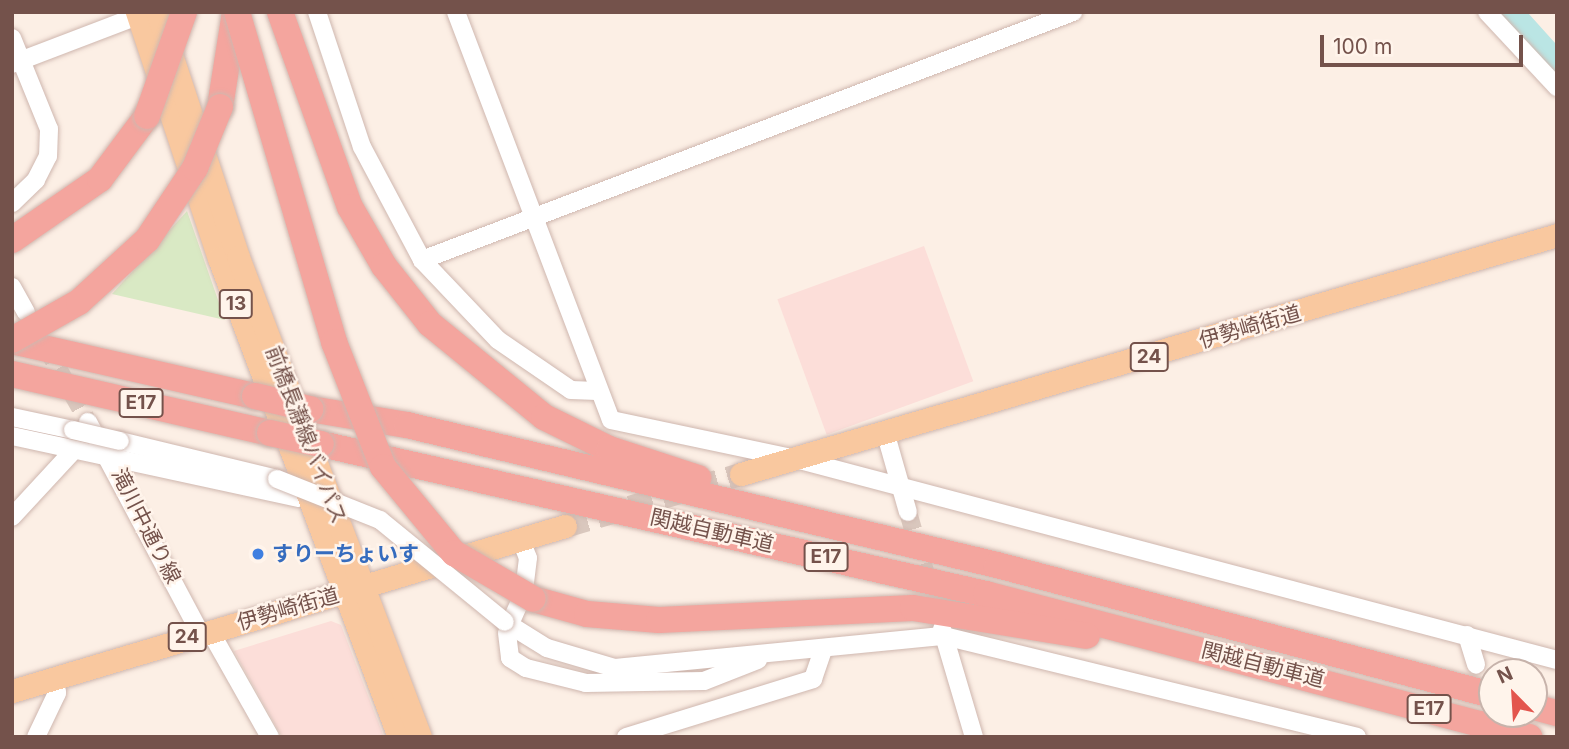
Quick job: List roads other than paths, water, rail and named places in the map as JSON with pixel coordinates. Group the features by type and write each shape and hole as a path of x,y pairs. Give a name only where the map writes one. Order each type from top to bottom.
{"highway":[{"path":"12,240 100,179 147,116 184,12"},
{"path":"12,340 79,302 147,240 189,179 220,107 236,12"},
{"path":"236,12 334,342 373,447 410,507 454,554 517,611 659,620 913,608 1329,681"},
{"path":"280,12 322,140 362,229 405,295 484,374 544,417 657,467 918,531 997,565"},
{"name":"関越自動車道","path":"12,340 310,409 407,425 997,565 1478,691"},
{"name":"関越自動車道","path":"12,374 986,594 1329,681 1530,737"}],"main road":[{"name":"前橋長瀞線バイパス","path":"145,13 238,257 353,590 399,737"},
{"name":"伊勢崎街道","path":"741,474 886,435 1557,235"},
{"name":"伊勢崎街道","path":"12,691 565,526"},
{"name":"前橋長瀞線バイパス","path":"353,590 420,737"}],"street":[{"path":"317,12 362,147 422,260 498,340 571,390 597,391"},
{"path":"456,12 597,391 611,420 796,460 1557,660"},
{"path":"422,260 1073,12"},
{"path":"1487,12 1557,87"},
{"path":"17,62 145,13"},
{"path":"12,38 17,62 49,129 48,156 12,203"},
{"path":"12,288 26,312"},
{"path":"12,417 81,426 120,441 277,478 380,520 517,611 547,648 615,668 764,657 943,632 1357,737"},
{"name":"滝川中通り線","path":"81,426 113,460 205,632 270,737"},
{"path":"886,435 908,512"},
{"path":"12,436 298,498"},
{"path":"12,517 74,450"},
{"path":"521,540 528,558 510,658 526,668 586,683 704,681 737,673 764,657"},
{"path":"943,632 974,737"},
{"path":"1467,635 1476,665"},
{"path":"626,737 813,679 824,650"},
{"path":"36,737 57,693 55,679"}],"waterway":[{"path":"1511,12 1557,63"}],"tunnel":[{"path":"45,345 88,422"},
{"path":"565,526 741,474"},
{"path":"908,512 930,588"}],"place":[{"name":"すりーちょいす","path":"258,554"}]}
